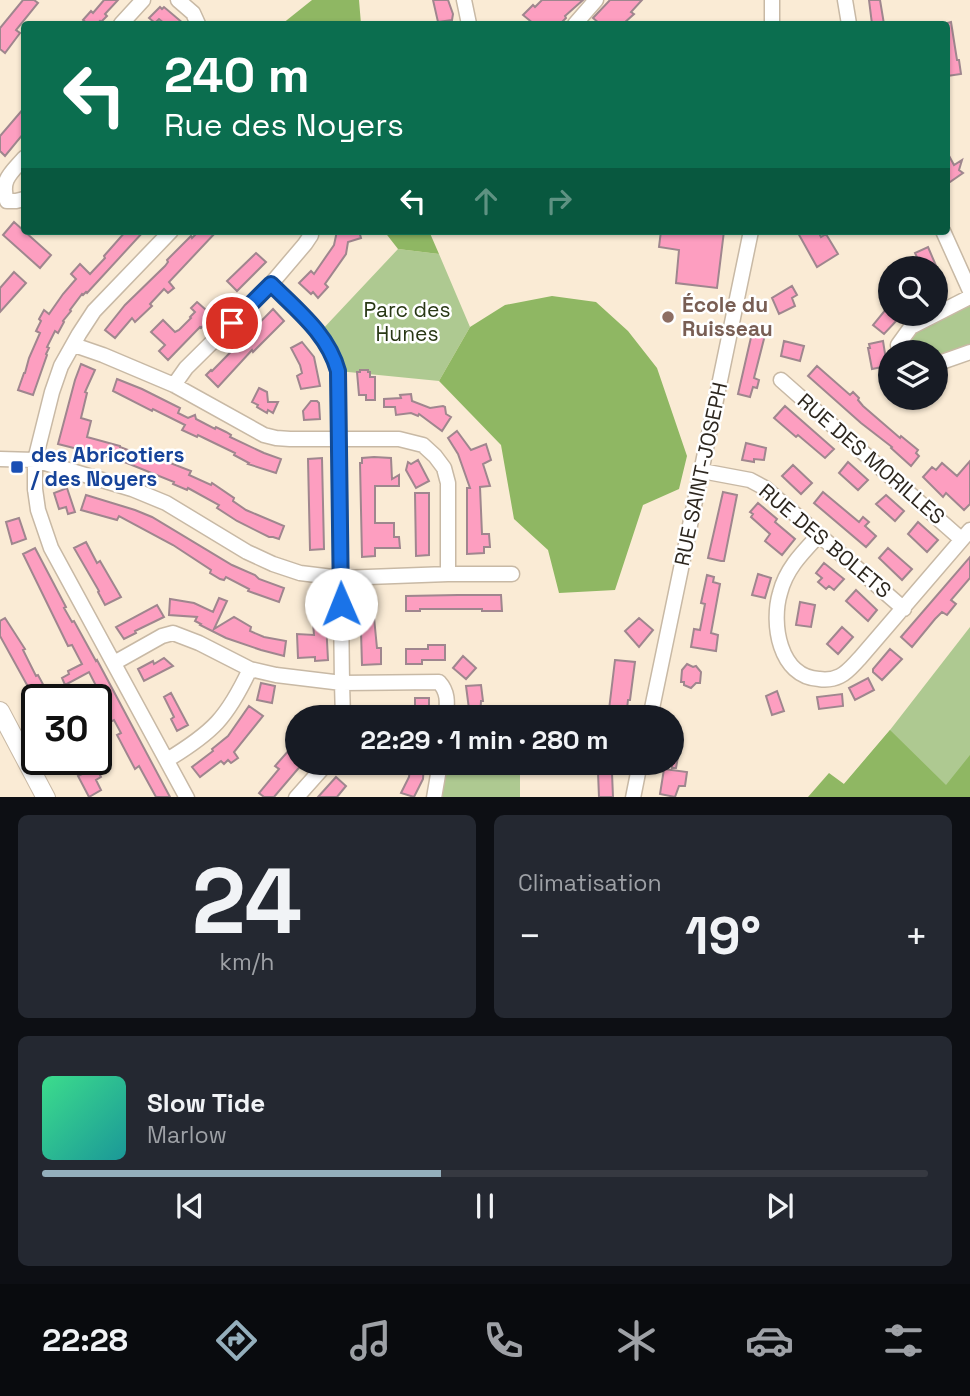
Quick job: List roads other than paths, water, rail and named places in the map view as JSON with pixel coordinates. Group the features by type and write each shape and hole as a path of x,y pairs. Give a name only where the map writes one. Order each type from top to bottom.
{"main road":[{"path":"0,711 46,797"}],"street":[{"path":"124,21 143,0"},
{"path":"178,0 193,13 197,21"},
{"path":"464,0 468,21"},
{"path":"578,21 596,0"},
{"path":"772,0 772,21"},
{"path":"845,0 848,21"},
{"path":"21,161 4,181 3,204 21,200"},
{"path":"167,235 94,311 79,334 61,366 34,460 36,500 47,538 187,797"},
{"path":"174,385 186,368 271,284 311,235"},
{"name":"RUE SAINT-JOSEPH","path":"653,705 750,235"},
{"path":"945,235 970,291"},
{"path":"271,284 320,332 334,356 338,371 343,705"},
{"path":"901,340 911,327 970,298"},
{"path":"74,345 174,385 264,435 290,439 399,439 424,445 444,468 448,483 448,574"},
{"path":"948,359 970,352"},
{"name":"RUE DES MORILLES","path":"781,380 966,534"},
{"path":"0,459 34,460 132,489 166,503 247,552 300,573 341,578 512,574"},
{"name":"RUE DES BOLETS","path":"702,471 758,483 904,609"},
{"path":"818,535 793,563 785,578 776,607 776,625 784,654 801,674 815,679 828,679 841,676 860,658 966,534"},
{"path":"114,663 162,636 173,633 199,642 250,669 276,675 342,683 439,682 447,693 448,705"},
{"path":"167,760 216,725 239,693 250,669"},
{"path":"296,797 316,775"},
{"path":"434,797 438,775"},
{"path":"633,797 638,775"}],"place":[{"name":"École du Ruisseau","path":"668,317"},
{"name":"des Abricotiers / des Noyers","path":"17,467"}],"park label":[{"name":"Parc des Hunes","path":"407,322"}]}
